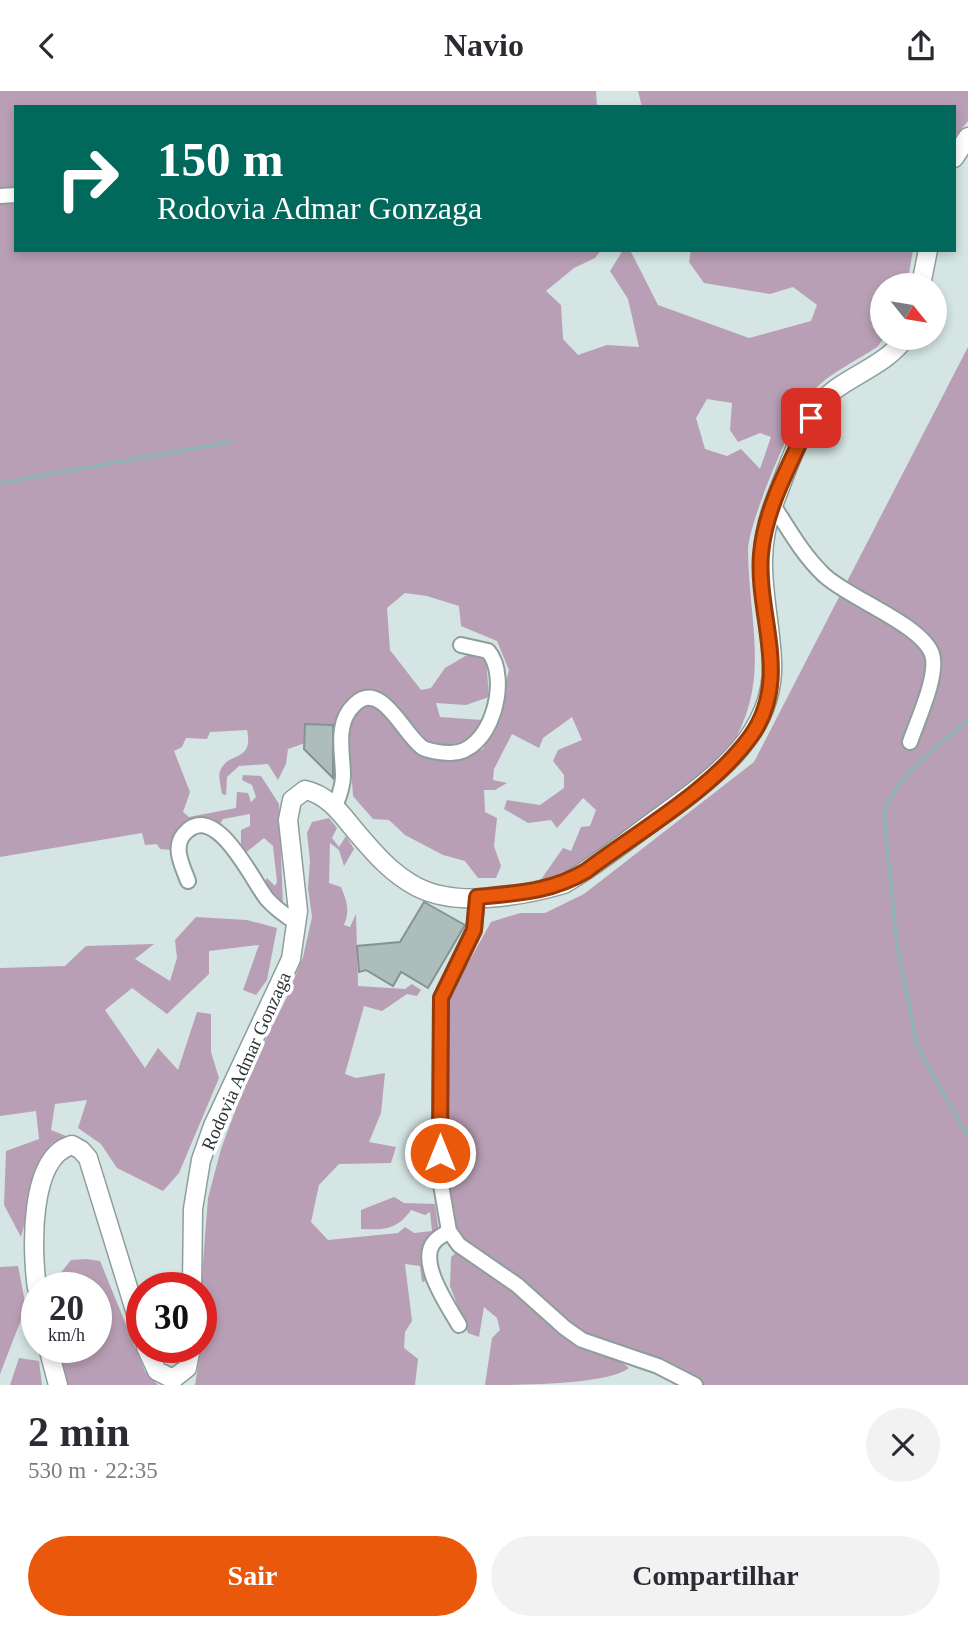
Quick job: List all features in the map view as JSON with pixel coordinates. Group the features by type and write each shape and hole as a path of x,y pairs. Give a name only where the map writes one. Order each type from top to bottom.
{"main road":[{"path":"956,154 968,137"},
{"path":"923,273 928,252"},
{"name":"Rodovia Admar Gonzaga","path":"191,1272 193,1209 201,1160 220,1110 285,978 291,959 297,923 288,809 292,800 305,790 324,797 382,862 419,888 440,895 477,897 541,891 565,884 711,778 752,734 771,688 771,645 761,574 761,552 773,505 820,403 892,350"},
{"path":"36,1272 33,1231 46,1173 53,1155 72,1145 82,1150 88,1158 126,1281"},
{"path":"52,1363 58,1385"},
{"path":"153,1363 157,1371 173,1380 187,1368 188,1363"}],"street":[{"path":"773,505 800,547 825,577 903,625 922,640 932,654 932,674 910,742"},
{"path":"335,807 343,775 340,741 344,720 355,703 367,699 380,700 390,708 407,735 425,749 461,752 481,740 491,715 496,668 488,651 461,645"},
{"path":"188,881 178,854 181,838 187,831 202,827 218,831 229,841 264,896 279,912 297,923"},
{"path":"477,897 474,930 441,998 440,1179 449,1231 459,1245 517,1285 582,1340 658,1366 695,1385"},
{"path":"449,1231 434,1241 429,1258 434,1281 459,1325"}],"shaded area":[{"path":"0,91 596,91 597,105 14,105 14,252 600,252 595,258 574,268 546,291 561,305 563,339 578,355 607,345 639,347 628,299 610,271 622,252 631,252 658,305 749,338 811,321 817,305 793,287 770,294 704,283 689,262 691,252 913,252 909,273 870,273 872,350 836,372 815,389 785,442 764,492 748,550 755,658 753,683 748,708 738,734 722,760 581,865 540,881 563,848 571,851 581,827 590,826 596,810 583,798 557,828 551,820 528,823 504,809 507,800 540,805 564,788 564,775 553,761 558,750 582,740 572,717 543,738 539,748 512,734 494,769 493,780 507,783 495,790 484,790 485,812 497,818 494,846 501,866 496,878 478,878 465,861 443,855 405,835 389,820 373,819 353,796 351,768 346,757 345,728 308,727 305,743 288,749 286,764 278,780 268,764 239,766 227,777 226,795 222,794 220,771 247,748 247,730 210,732 207,739 186,738 182,747 174,751 190,792 183,812 189,817 236,808 237,792 248,793 251,802 256,797 252,785 242,780 243,775 261,776 279,804 283,905 276,907 263,884 267,878 275,886 277,882 273,846 264,838 244,854 241,851 241,830 250,826 250,814 223,819 220,824 211,819 183,824 172,850 160,849 157,844 145,845 142,833 0,857","holes":["707,399 732,403 730,430 738,442 760,433 771,437 760,469 741,449 727,456 705,449 696,418","405,593 427,596 459,606 461,626 497,641 509,670 496,719 483,749 465,758 463,749 476,740 482,720 440,717 436,703 466,705 489,697 486,658 474,651 445,668 431,688 421,690 390,650 387,608"]},
{"path":"638,91 968,91 968,121 956,136 956,105 642,105"},
{"path":"968,347 968,1385 704,1385 678,1369 586,1336 463,1241 452,1223 447,1186 447,1001 491,922 520,913 545,913 584,894 754,762"},
{"path":"329,818 337,828 332,838 339,847 346,836 354,849 344,866 339,850 330,843 329,883 341,887 345,897 347,911 344,925 350,927 356,914 358,986 405,989 412,984 421,990 417,996 407,994 382,1011 364,1006 345,1074 356,1078 385,1073 381,1113 369,1142 396,1147 391,1163 339,1164 319,1185 311,1222 328,1240 398,1233 405,1227 414,1233 432,1231 430,1212 425,1215 411,1210 395,1225 361,1229 361,1210 394,1197 404,1203 435,1204 439,1233 430,1280 422,1282 420,1266 405,1264 412,1321 405,1332 404,1348 418,1359 415,1385 195,1385 198,1363 217,1363 217,1272 202,1272 208,1198 221,1149 252,1066 286,999 303,957 312,917 308,888 310,861 307,833 312,822"},
{"path":"196,917 247,920 277,928 267,980 256,995 243,990 259,945 209,951 209,974 167,1014 132,988 105,1010 145,1068 158,1048 178,1070 197,1012 211,1014 211,1052 219,1078 179,1173 163,1191 117,1168 101,1144 78,1128 87,1100 55,1104 51,1130 71,1138 51,1144 41,1162 21,1237 4,1205 6,1151 39,1139 36,1111 0,1116 0,968 65,966 86,946 154,944 135,959 170,981 177,958 175,940"},
{"path":"459,1250 511,1285 563,1335 595,1352 619,1360 629,1368 618,1374 583,1381 485,1385 492,1338 500,1330 497,1318 484,1307 479,1337 468,1333 450,1286 451,1257"},
{"path":"71,1260 100,1261 104,1272 61,1272"},
{"path":"18,1266 21,1281 21,1320 0,1374 0,1267"},
{"path":"112,1290 126,1325 126,1363 142,1363 145,1371 158,1385 64,1385 60,1363 112,1363"},
{"path":"19,1358 21,1363 39,1363 42,1385 10,1385"}],"building":[{"path":"305,724 333,725 333,778 304,749"},
{"path":"424,902 465,925 428,988 401,972 393,986 366,970 359,972 357,946 400,942"}],"waterway":[{"path":"0,483 230,442"},
{"path":"968,720 908,773 890,798 884,812 896,938 917,1046 968,1137"}],"route":[{"path":"440,1153 441,998 456,962 474,930 477,897 541,891 565,884 586,871 727,764 752,734 763,713 771,688 772,665 761,574 761,552 773,505 811,418"}]}
